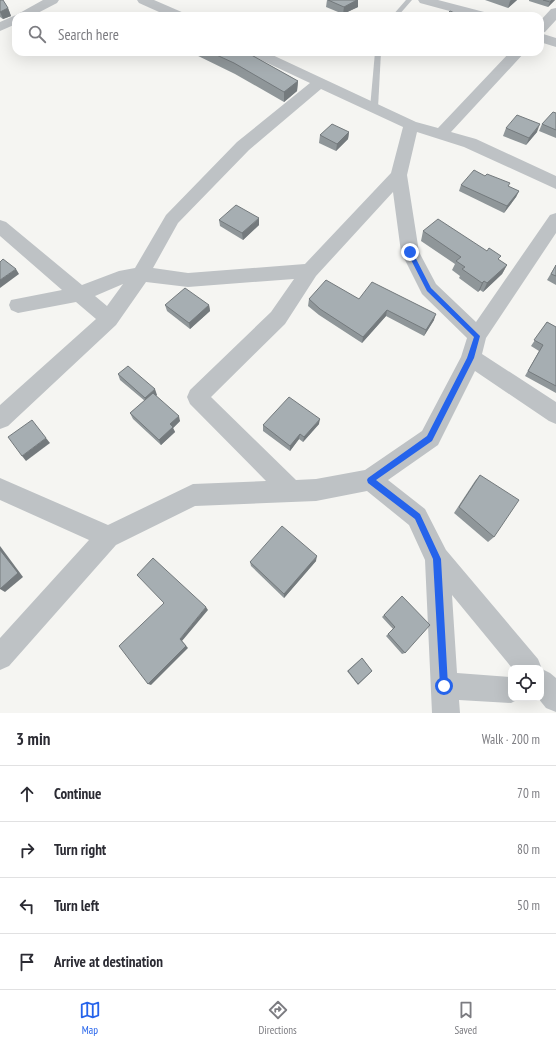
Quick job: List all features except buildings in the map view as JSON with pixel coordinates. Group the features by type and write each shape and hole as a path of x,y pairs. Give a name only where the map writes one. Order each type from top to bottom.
{"street":[{"path":"30,12 53,0"},
{"path":"143,0 170,12"},
{"path":"424,0 468,12"},
{"path":"544,25 556,12"},
{"path":"1,26 12,21"},
{"path":"544,38 556,43"},
{"path":"263,56 411,125 470,143 556,183"},
{"path":"441,134 514,56"},
{"path":"0,419 109,319 141,274 172,219 243,146 319,83"},
{"path":"411,125 399,175 410,252 429,289 477,336"},
{"path":"291,491 197,397 278,318 310,271 399,175"},
{"path":"0,657 108,537 193,495 316,490 370,480 430,438 471,358 477,336 556,219"},
{"path":"0,226 109,319"},
{"path":"18,305 79,294 125,276 141,274 188,280 310,271"},
{"path":"471,358 556,414"},
{"path":"370,480 418,517 437,559 526,665"},
{"path":"0,489 108,537"},
{"path":"437,559 446,713"},
{"path":"444,686 508,690"}],"lane":[{"path":"398,12 409,0"},
{"path":"374,108 378,56"}],"route":[{"path":"410,252 429,289 477,336 471,358 430,438 370,480 418,517 437,559 444,686"}]}
